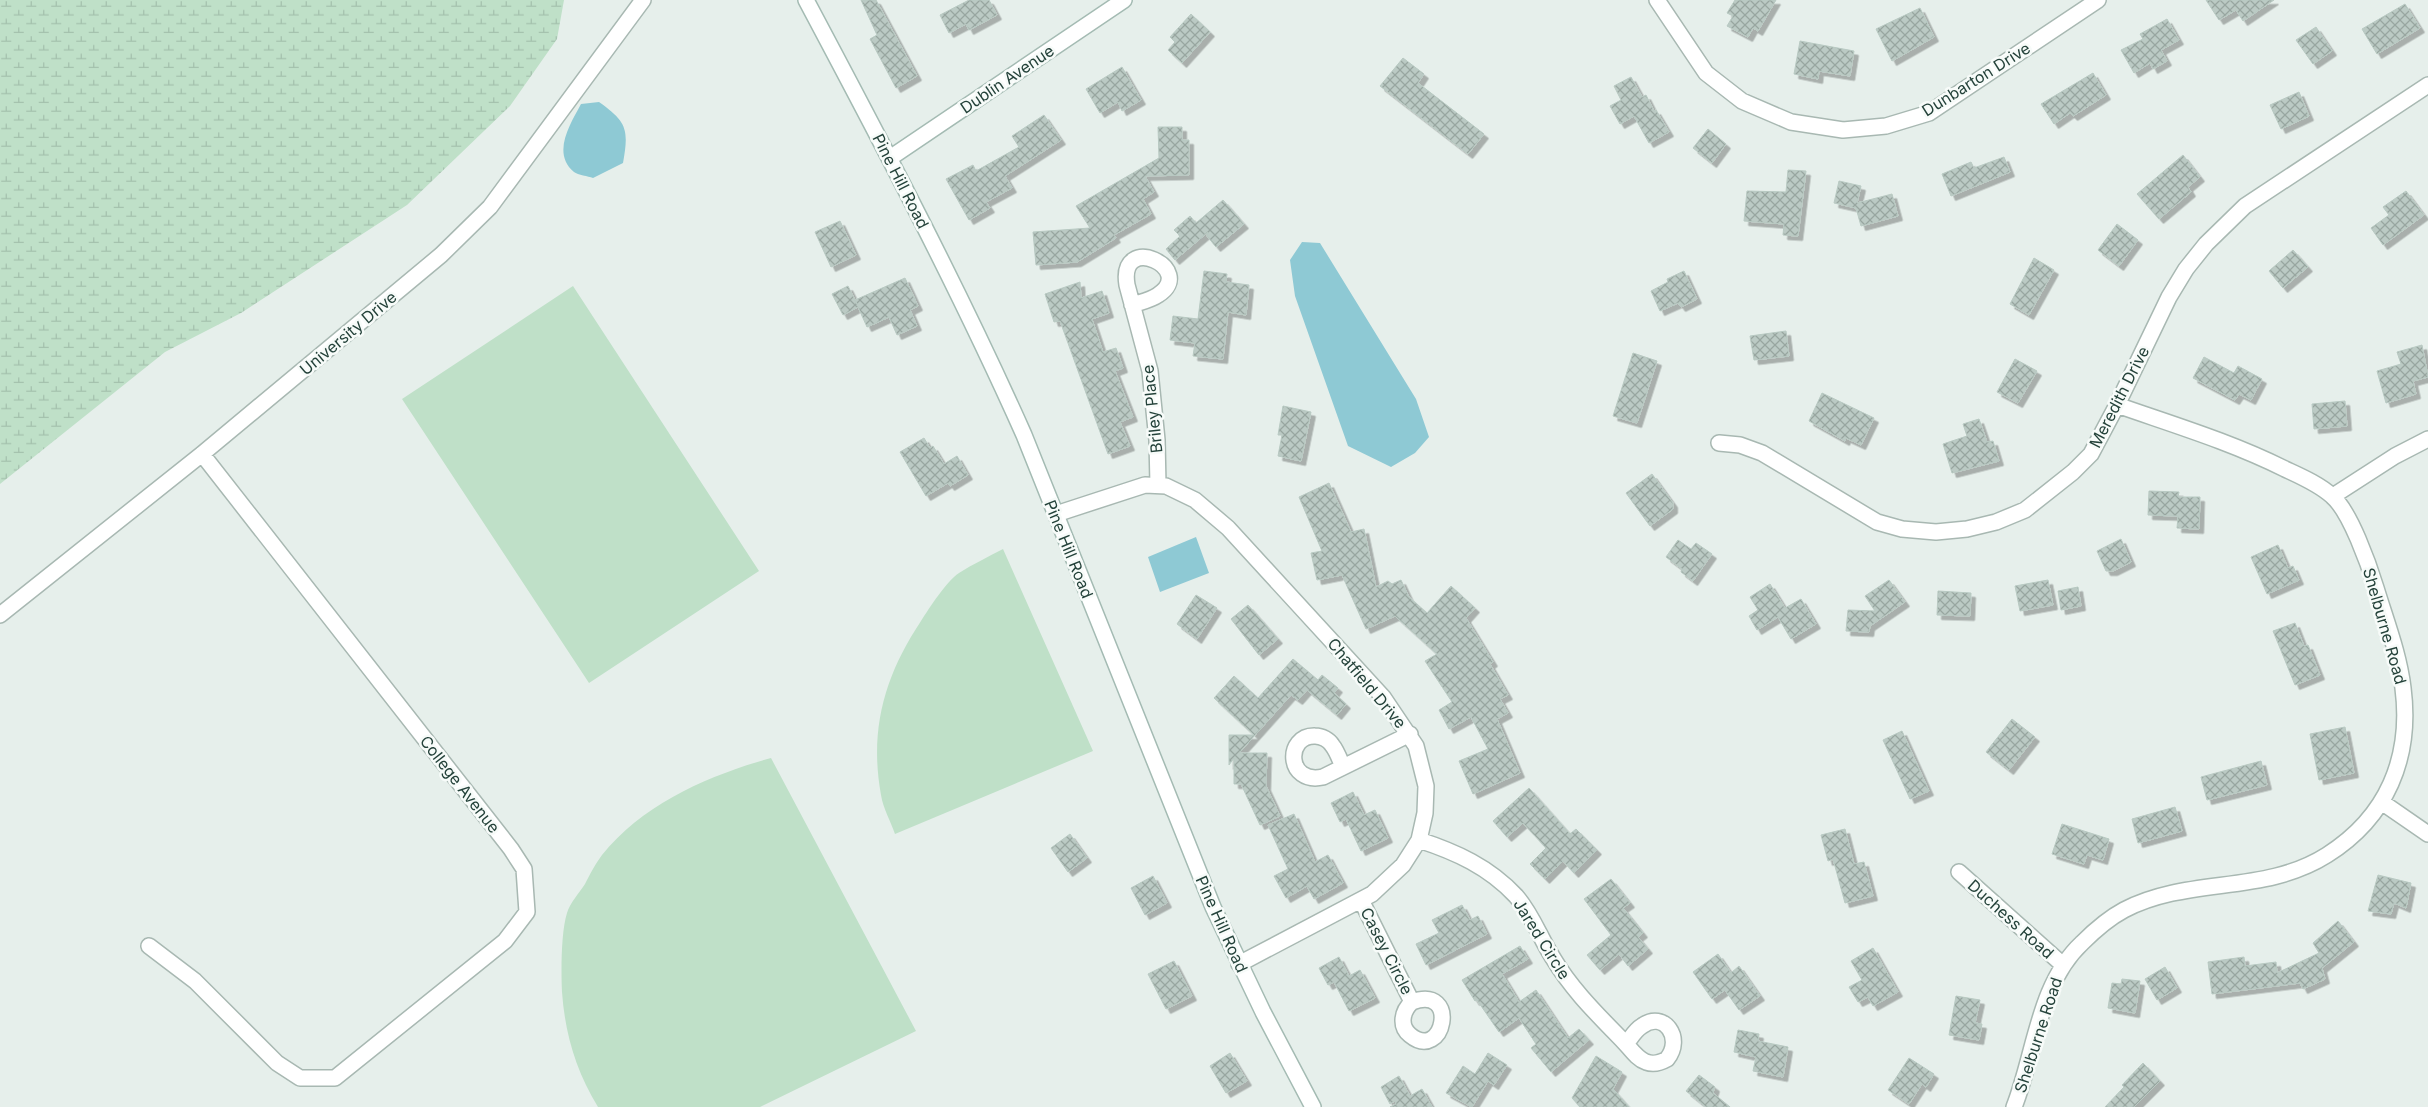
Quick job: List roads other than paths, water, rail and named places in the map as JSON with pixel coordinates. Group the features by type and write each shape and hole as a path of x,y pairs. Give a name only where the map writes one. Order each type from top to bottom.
{"street":[{"name":"University Drive","path":"0,615 202,454 441,255 490,207 644,0"},
{"name":"Pine Hill Road","path":"806,0 890,158 991,361 1056,514 1209,898 1239,964 1313,1107"},
{"name":"Dublin Avenue","path":"890,158 1124,0"},
{"name":"Dunbarton Drive","path":"1657,0 1706,73 1742,101 1790,122 1843,130 1886,126 1929,113 2098,0"},
{"name":"Meredith Drive","path":"1719,443 1740,445 1762,454 1877,522 1902,529 1936,532 1974,527 2025,510 2073,472 2091,454 2118,406 2173,290 2191,263 2227,222 2266,191 2428,85"},
{"name":"Briley Place","path":"1132,305 1150,372 1158,485"},
{"name":"Shelburne Road","path":"2014,1107 2023,1085 2043,1011 2063,965 2080,944 2123,910 2148,900 2174,893 2283,876 2306,868 2344,844 2368,821 2383,803 2394,777 2403,741 2405,716 2403,687 2395,652 2373,579 2350,523 2333,496 2303,478 2232,444 2118,406"},
{"path":"2333,496 2395,456 2428,439"},
{"name":"College Avenue","path":"149,946 195,981 277,1063 300,1078 319,1080 335,1078 505,941 526,912 524,870 511,849 202,454"},
{"name":"Chatfield Drive","path":"1056,514 1128,489 1158,485 1180,492 1195,500 1228,528 1383,697 1410,734 1420,758 1426,786 1424,826 1412,854 1393,877 1372,894 1239,964"},
{"path":"1343,767 1410,734"},
{"path":"2383,803 2428,834"},
{"name":"Jared Circle","path":"1419,840 1463,856 1484,867 1501,881 1518,898 1563,974 1626,1044"},
{"name":"Duchess Road","path":"1959,872 2063,965"},
{"name":"Casey Circle","path":"1361,900 1412,1002"}],"water":[{"path":"599,102 620,121 624,127 626,142 623,163 593,178 574,172 567,164 563,147 568,129 581,104"},
{"path":"1302,242 1320,243 1416,399 1429,437 1415,453 1391,467 1348,446 1295,296 1290,260"},
{"path":"1196,537 1209,573 1160,592 1148,557"}]}
